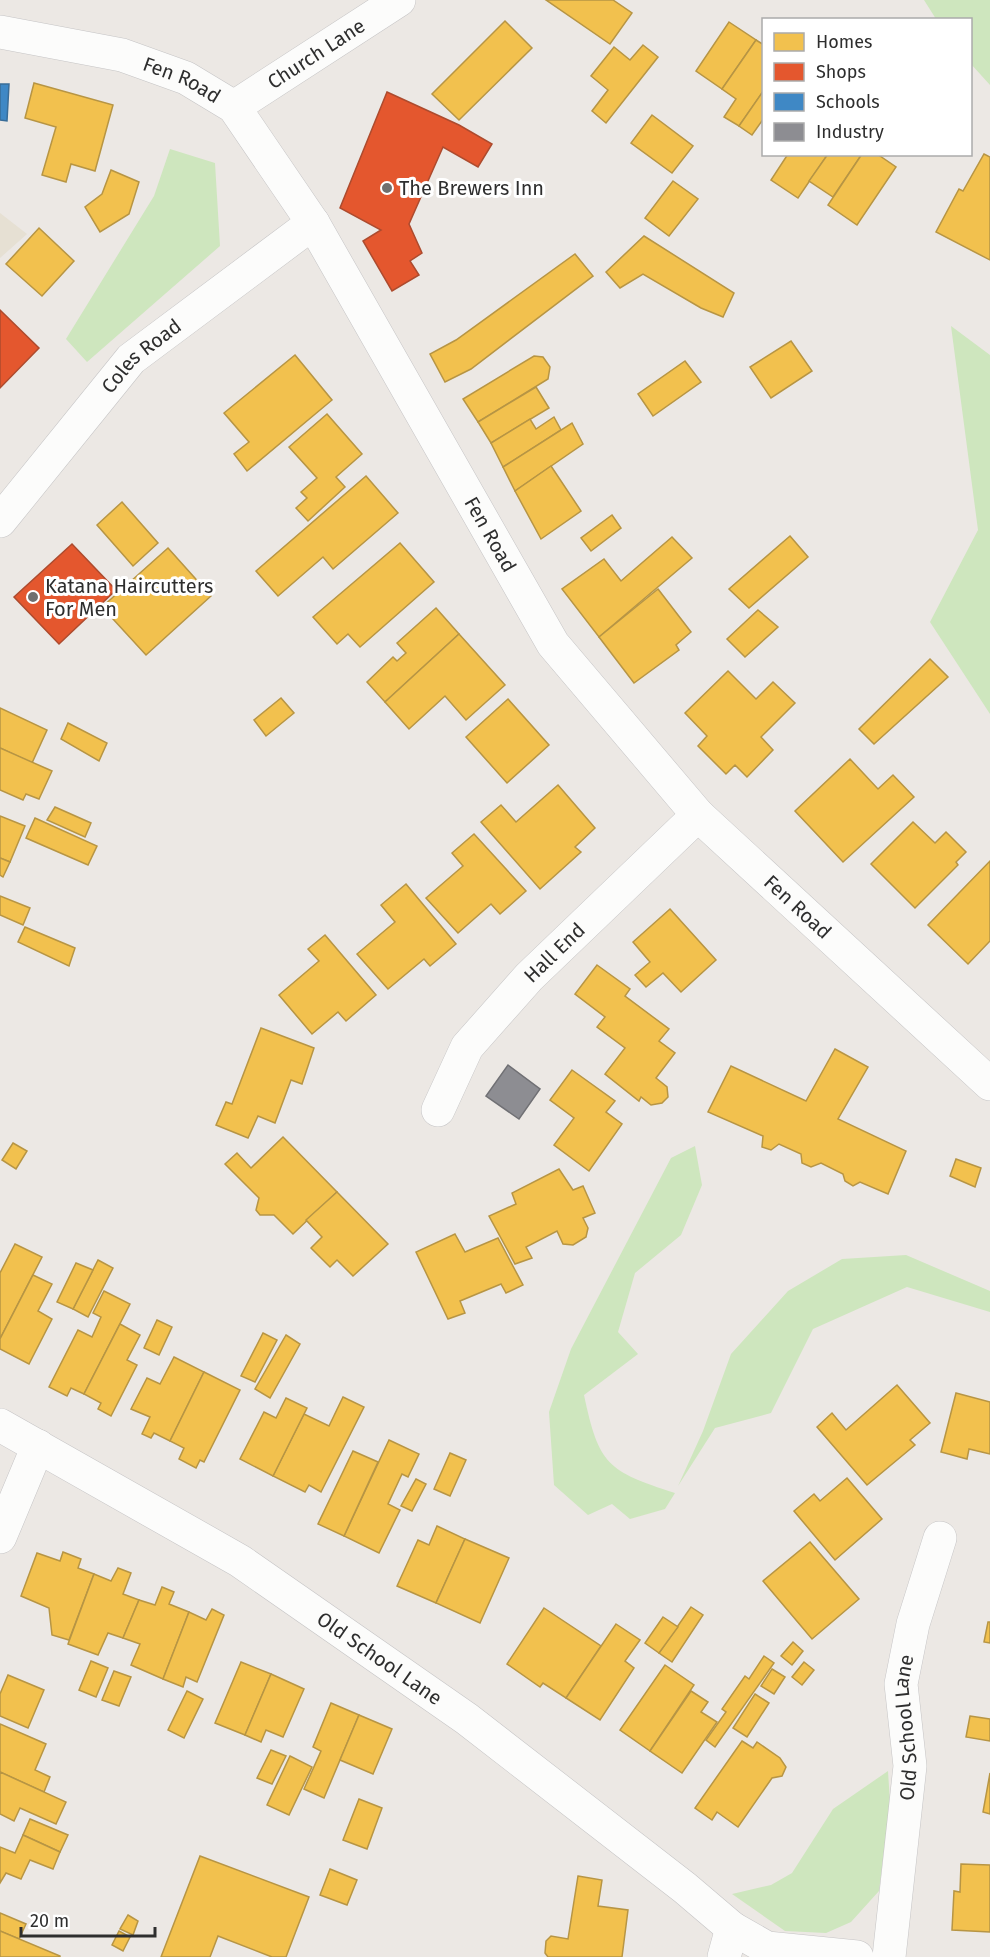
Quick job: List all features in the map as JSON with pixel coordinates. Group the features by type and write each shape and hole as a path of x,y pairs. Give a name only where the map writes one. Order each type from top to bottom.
{"street":[{"name":"Church Lane","path":"234,107 399,0"},
{"name":"Fen Road","path":"0,32 122,55 186,78 234,107 313,223 554,644 698,815 990,1084"},
{"name":"Coles Road","path":"0,521 131,359 313,223"},
{"name":"Hall End","path":"438,1110 467,1047 530,977 698,815"},
{"name":"Old School Lane","path":"0,1425 240,1561 467,1719 685,1888 728,1943 857,1957"},
{"path":"0,1538 38,1446"},
{"name":"Old School Lane","path":"889,1957 910,1766 901,1684 913,1624 940,1538"}],"shaded area":[{"path":"0,213 27,234 0,258"}],"green space":[{"path":"924,0 990,0 990,85 972,65 972,18 935,18"},
{"path":"170,149 215,163 220,246 87,362 66,339 154,196"},
{"path":"951,326 990,355 990,714 930,622 978,530"},
{"path":"695,1146 702,1185 681,1235 635,1273 618,1332 638,1354 584,1395 595,1437 601,1451 610,1462 620,1471 634,1478 675,1493 665,1509 630,1519 612,1504 588,1515 554,1485 549,1412 571,1349 671,1158"},
{"path":"906,1255 990,1291 990,1312 907,1287 813,1329 771,1413 715,1428 678,1486 703,1431 731,1354 788,1291 842,1259"},
{"path":"888,1771 890,1803 879,1891 851,1922 826,1933 785,1931 732,1894 771,1885 792,1873 833,1809"}],"building: Homes":[{"path":"546,0 613,0 632,13 610,44"},
{"path":"505,21 532,48 459,120 432,94"},
{"path":"729,22 756,40 722,89 696,71"},
{"path":"756,40 762,44 762,93 739,126 724,117 736,99 722,89"},
{"path":"643,45 658,57 606,123 592,111 608,90 591,76 614,47 630,60"},
{"path":"34,83 113,105 95,171 71,164 66,182 42,175 56,127 25,118"},
{"path":"762,93 762,121 752,135 739,126"},
{"path":"652,115 693,146 672,173 631,143"},
{"path":"984,154 990,157 990,260 936,232 959,189 963,191"},
{"path":"787,156 827,156 798,198 771,180"},
{"path":"827,156 861,156 833,197 809,181"},
{"path":"861,156 880,156 896,167 857,225 828,205"},
{"path":"111,170 139,182 129,214 100,232 85,207 102,194"},
{"path":"673,181 698,199 669,236 645,218"},
{"path":"39,228 74,261 42,296 6,264"},
{"path":"644,236 734,293 723,317 701,308 643,274 620,288 606,272"},
{"path":"575,254 593,276 471,369 445,382 430,354 456,340"},
{"path":"791,341 812,371 771,398 750,367"},
{"path":"295,355 332,400 247,471 234,454 249,442 224,413"},
{"path":"534,356 543,357 550,367 548,379 478,422 463,399"},
{"path":"685,361 701,382 653,416 638,394"},
{"path":"536,387 549,408 491,443 478,422"},
{"path":"327,414 362,454 336,477 345,487 308,521 296,508 307,498 301,492 317,478 289,447"},
{"path":"554,417 561,430 503,467 491,443 530,419 536,429"},
{"path":"572,423 583,444 515,491 503,467"},
{"path":"551,466 581,511 541,539 515,491"},
{"path":"366,476 398,513 333,569 323,557 278,596 256,571"},
{"path":"122,502 158,543 133,566 97,525"},
{"path":"612,515 621,528 591,551 581,538"},
{"path":"790,536 808,557 749,608 729,589"},
{"path":"672,537 692,558 599,637 562,589 604,559 621,581"},
{"path":"400,543 434,582 360,647 348,634 337,644 313,617"},
{"path":"168,548 211,596 146,655 102,607"},
{"path":"658,589 691,632 676,645 679,650 634,683 599,637"},
{"path":"436,608 459,634 385,702 367,682 393,657 397,661 406,653 397,643"},
{"path":"758,610 778,627 745,657 727,639"},
{"path":"459,634 505,685 466,720 445,696 409,729 385,702"},
{"path":"930,659 948,677 874,744 859,729"},
{"path":"728,671 756,699 773,682 795,703 761,737 773,750 747,777 735,765 726,774 698,746 707,736 685,713"},
{"path":"281,698 294,713 266,736 254,720"},
{"path":"508,699 549,745 507,783 466,737"},
{"path":"0,708 47,730 32,763 0,748"},
{"path":"68,723 107,743 99,761 61,739"},
{"path":"0,748 52,771 39,799 26,794 23,800 0,790"},
{"path":"850,759 878,789 893,775 914,797 843,862 795,811"},
{"path":"558,785 595,828 575,847 581,852 540,889 481,822 501,805 516,822"},
{"path":"55,807 91,823 85,837 47,820"},
{"path":"0,816 25,826 10,862 0,858"},
{"path":"35,818 97,846 88,865 26,838"},
{"path":"913,822 935,843 946,832 966,852 956,862 958,865 915,908 871,864"},
{"path":"474,834 526,891 500,914 491,904 458,933 426,898 463,866 452,853"},
{"path":"0,858 10,862 3,877 0,875"},
{"path":"990,861 990,941 968,964 928,925"},
{"path":"406,884 456,944 430,966 424,959 388,989 357,954 395,922 381,905"},
{"path":"0,896 30,908 23,925 0,915"},
{"path":"670,909 716,960 681,992 663,973 646,987 635,975 650,962 633,942"},
{"path":"25,927 75,948 69,966 18,942"},
{"path":"325,935 376,995 346,1021 338,1012 312,1034 279,995 319,961 308,949"},
{"path":"597,965 630,989 625,996 669,1029 659,1041 675,1053 656,1078 667,1087 668,1097 662,1103 651,1105 641,1097 639,1101 605,1074 625,1048 597,1027 605,1017 575,994"},
{"path":"261,1028 314,1048 302,1084 291,1080 275,1123 258,1116 248,1138 216,1125 226,1102 232,1104"},
{"path":"835,1049 868,1067 838,1119 906,1151 888,1194 860,1182 853,1186 845,1181 843,1174 821,1163 811,1167 802,1163 801,1154 779,1144 771,1150 762,1147 763,1136 708,1112 731,1066 806,1101"},
{"path":"572,1070 615,1101 606,1112 622,1124 589,1171 554,1145 574,1118 550,1100"},
{"path":"283,1137 337,1192 293,1234 274,1215 260,1215 256,1210 259,1198 225,1164 237,1153 251,1168"},
{"path":"13,1143 27,1151 16,1169 2,1160"},
{"path":"956,1159 981,1168 975,1187 950,1176"},
{"path":"559,1169 573,1190 583,1186 595,1213 583,1218 588,1228 586,1237 573,1245 563,1244 557,1231 526,1247 532,1258 515,1264 489,1216 516,1204 512,1193"},
{"path":"337,1192 388,1244 353,1276 337,1260 330,1267 311,1248 322,1237 306,1220"},
{"path":"455,1234 465,1252 498,1238 523,1285 506,1293 501,1284 460,1301 465,1313 448,1319 416,1252"},
{"path":"15,1244 42,1257 0,1339 0,1273"},
{"path":"98,1260 113,1268 88,1317 73,1309"},
{"path":"76,1263 93,1270 73,1309 57,1302"},
{"path":"33,1275 52,1284 38,1311 52,1319 29,1364 0,1349 0,1339"},
{"path":"104,1291 130,1304 84,1394 71,1388 67,1396 49,1387 78,1330 92,1337 101,1317 93,1313"},
{"path":"157,1320 172,1327 159,1355 144,1348"},
{"path":"120,1324 140,1335 127,1360 137,1365 111,1416 98,1409 101,1403 84,1394"},
{"path":"263,1333 277,1340 255,1382 241,1376"},
{"path":"286,1335 300,1344 270,1398 255,1389"},
{"path":"174,1357 204,1372 170,1441 154,1433 151,1438 142,1434 150,1417 131,1409 147,1378 160,1384"},
{"path":"204,1372 240,1390 204,1462 200,1460 196,1468 179,1459 184,1448 170,1441"},
{"path":"897,1385 930,1423 910,1440 915,1445 867,1485 817,1427 832,1413 846,1430"},
{"path":"956,1393 990,1402 990,1454 969,1449 967,1459 941,1452"},
{"path":"343,1397 364,1407 321,1492 309,1485 305,1492 273,1476 304,1414 329,1426"},
{"path":"286,1398 307,1408 273,1476 240,1459 264,1412 276,1418"},
{"path":"389,1440 419,1454 408,1477 402,1474 388,1504 400,1510 379,1553 344,1536"},
{"path":"353,1451 378,1462 344,1536 318,1524"},
{"path":"450,1453 466,1460 450,1496 434,1489"},
{"path":"847,1478 882,1519 835,1560 794,1511 814,1494 820,1501"},
{"path":"416,1479 426,1484 412,1511 401,1506"},
{"path":"437,1526 465,1539 436,1603 397,1586 418,1540 429,1545"},
{"path":"465,1539 509,1558 480,1623 436,1603"},
{"path":"810,1542 859,1599 812,1639 763,1581"},
{"path":"63,1552 81,1559 78,1568 94,1574 69,1640 52,1635 49,1608 21,1596 37,1553 60,1561"},
{"path":"118,1568 131,1573 123,1594 139,1600 123,1638 108,1633 98,1655 68,1644 94,1574 111,1581"},
{"path":"162,1587 174,1592 169,1604 189,1612 163,1679 131,1665 140,1644 123,1638 139,1600 155,1605"},
{"path":"691,1607 703,1615 672,1662 659,1653"},
{"path":"544,1608 601,1646 566,1698 543,1683 540,1687 507,1664"},
{"path":"212,1609 224,1615 197,1682 186,1677 183,1687 163,1679 189,1612 206,1620"},
{"path":"663,1617 678,1627 659,1653 645,1643"},
{"path":"988,1622 990,1622 990,1643 984,1642"},
{"path":"616,1624 640,1640 625,1661 634,1668 600,1720 566,1698"},
{"path":"793,1642 803,1651 792,1665 781,1656"},
{"path":"764,1656 774,1663 715,1747 706,1740 726,1712 722,1709 745,1676 749,1679"},
{"path":"91,1661 108,1668 96,1697 79,1690"},
{"path":"241,1662 271,1674 245,1735 215,1723"},
{"path":"804,1662 814,1670 802,1685 792,1677"},
{"path":"665,1665 694,1685 650,1751 620,1730"},
{"path":"772,1669 785,1677 774,1694 761,1686"},
{"path":"114,1671 131,1677 119,1706 102,1700"},
{"path":"271,1674 304,1689 283,1737 266,1730 261,1742 245,1735"},
{"path":"8,1675 44,1690 28,1728 0,1716 0,1694"},
{"path":"187,1691 203,1699 184,1738 168,1730"},
{"path":"691,1691 708,1702 701,1712 717,1722 682,1773 650,1751"},
{"path":"755,1694 769,1703 747,1737 733,1728"},
{"path":"331,1703 359,1715 324,1798 304,1789 321,1751 313,1747"},
{"path":"359,1715 392,1729 373,1774 340,1760"},
{"path":"970,1716 990,1719 990,1741 966,1737"},
{"path":"0,1724 46,1744 35,1770 50,1777 44,1792 0,1772"},
{"path":"742,1741 753,1748 757,1742 780,1758 786,1767 782,1776 772,1778 738,1827 717,1812 712,1820 695,1808"},
{"path":"271,1750 286,1756 272,1784 257,1778"},
{"path":"290,1756 312,1767 289,1815 267,1805"},
{"path":"0,1772 66,1802 56,1824 20,1808 14,1821 0,1814"},
{"path":"990,1773 990,1814 983,1812"},
{"path":"359,1799 382,1808 367,1849 343,1840"},
{"path":"30,1819 68,1835 60,1852 23,1835"},
{"path":"23,1835 60,1852 53,1869 30,1860 21,1879 6,1873 0,1883 0,1847 15,1853"},
{"path":"200,1856 309,1897 286,1957 272,1957 218,1936 210,1957 161,1957"},
{"path":"961,1864 990,1865 990,1932 952,1930 954,1891 960,1892"},
{"path":"330,1869 357,1880 347,1905 320,1895"},
{"path":"578,1876 602,1880 598,1906 628,1910 622,1957 548,1957 545,1953 546,1941 551,1936 568,1939"},
{"path":"0,1913 26,1924 19,1939 0,1931"},
{"path":"128,1915 138,1921 133,1935 120,1929"},
{"path":"0,1931 60,1956 60,1957 0,1957"},
{"path":"119,1931 130,1937 123,1951 112,1945"}],"building: Shops":[{"name":"The Brewers Inn","path":"387,92 459,125 492,144 478,167 443,147 409,224 422,253 410,261 419,275 392,291 363,241 381,230 340,208"},
{"path":"0,310 39,348 0,388"},
{"path":"72,544 116,590 59,644 14,597"}],"building: Schools":[{"path":"0,84 9,84 7,121 0,120"}],"building: Industry":[{"path":"508,1065 540,1089 519,1119 486,1096"}],"place":[{"name":"The Brewers Inn","path":"387,188"},
{"name":"Katana Haircutters For Men","path":"33,597"}]}
